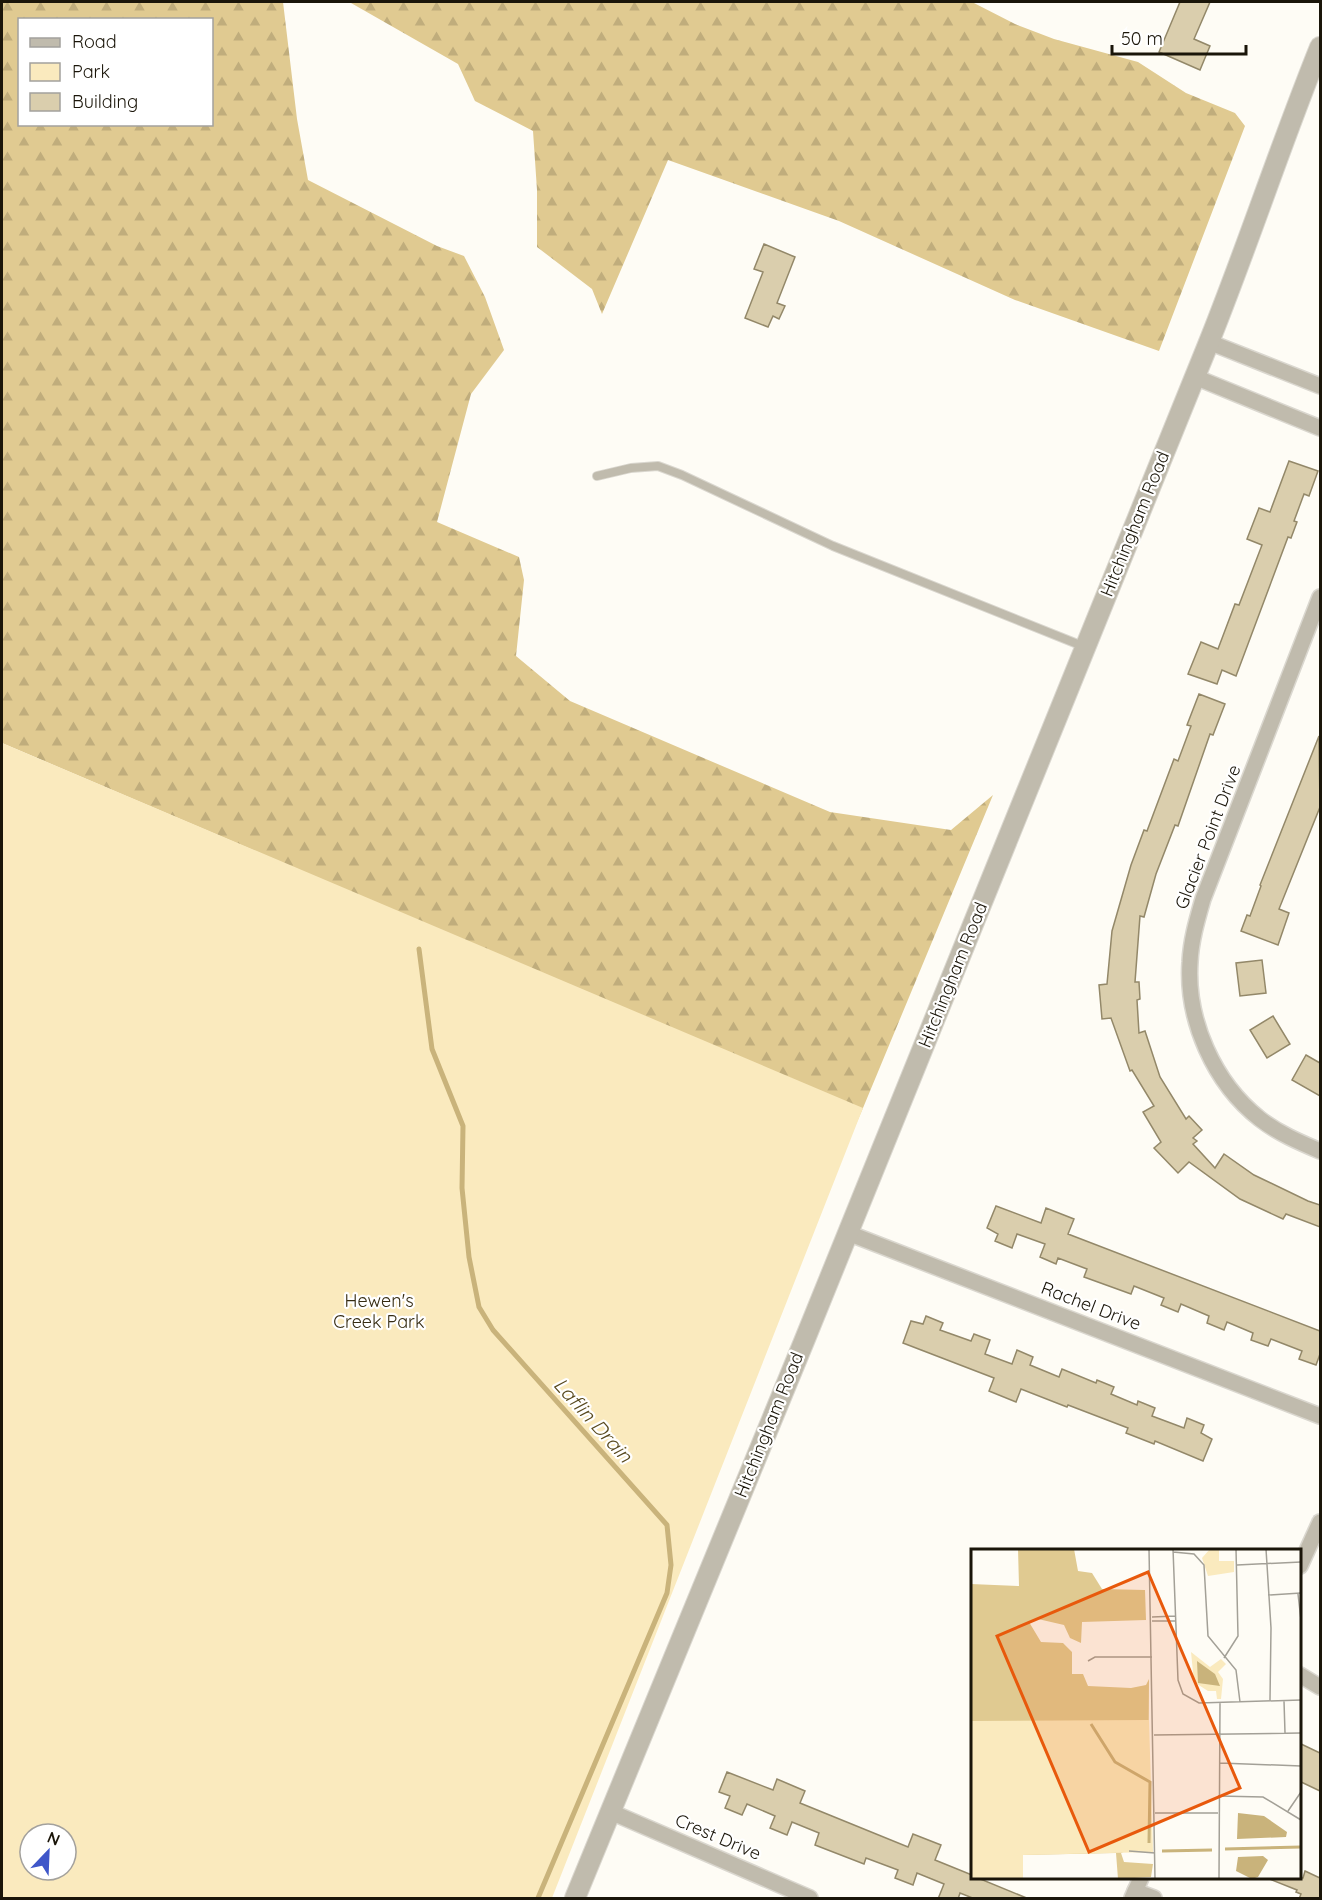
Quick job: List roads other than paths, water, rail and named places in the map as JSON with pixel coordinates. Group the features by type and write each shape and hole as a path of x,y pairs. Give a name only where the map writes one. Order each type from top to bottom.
{"street":[{"name":"Hitchingham Road","path":"575,1899 1195,377 1320,47"},
{"path":"1209,342 1320,386"},
{"path":"1195,377 1320,428"},
{"name":"Glacier Point Drive","path":"1320,597 1203,899 1193,935 1190,989 1205,1046 1218,1071 1239,1099 1260,1119 1287,1136 1320,1151"},
{"name":"Rachel Drive","path":"848,1233 1320,1416"},
{"path":"1301,1562 1320,1522"},
{"path":"1301,1676 1320,1686"},
{"name":"Crest Drive","path":"611,1812 810,1899"},
{"path":"1136,1889 1154,1899"}],"lane":[{"path":"597,476 631,468 658,466 833,546 1085,647"}],"waterway":[{"name":"Laflin Drain","path":"419,949 432,1049 463,1126 462,1188 469,1257 479,1307 493,1330 667,1525 671,1565 667,1593 538,1898"}],"park label":[{"name":"Hewen's Creek Park","path":"379,1311"}]}
